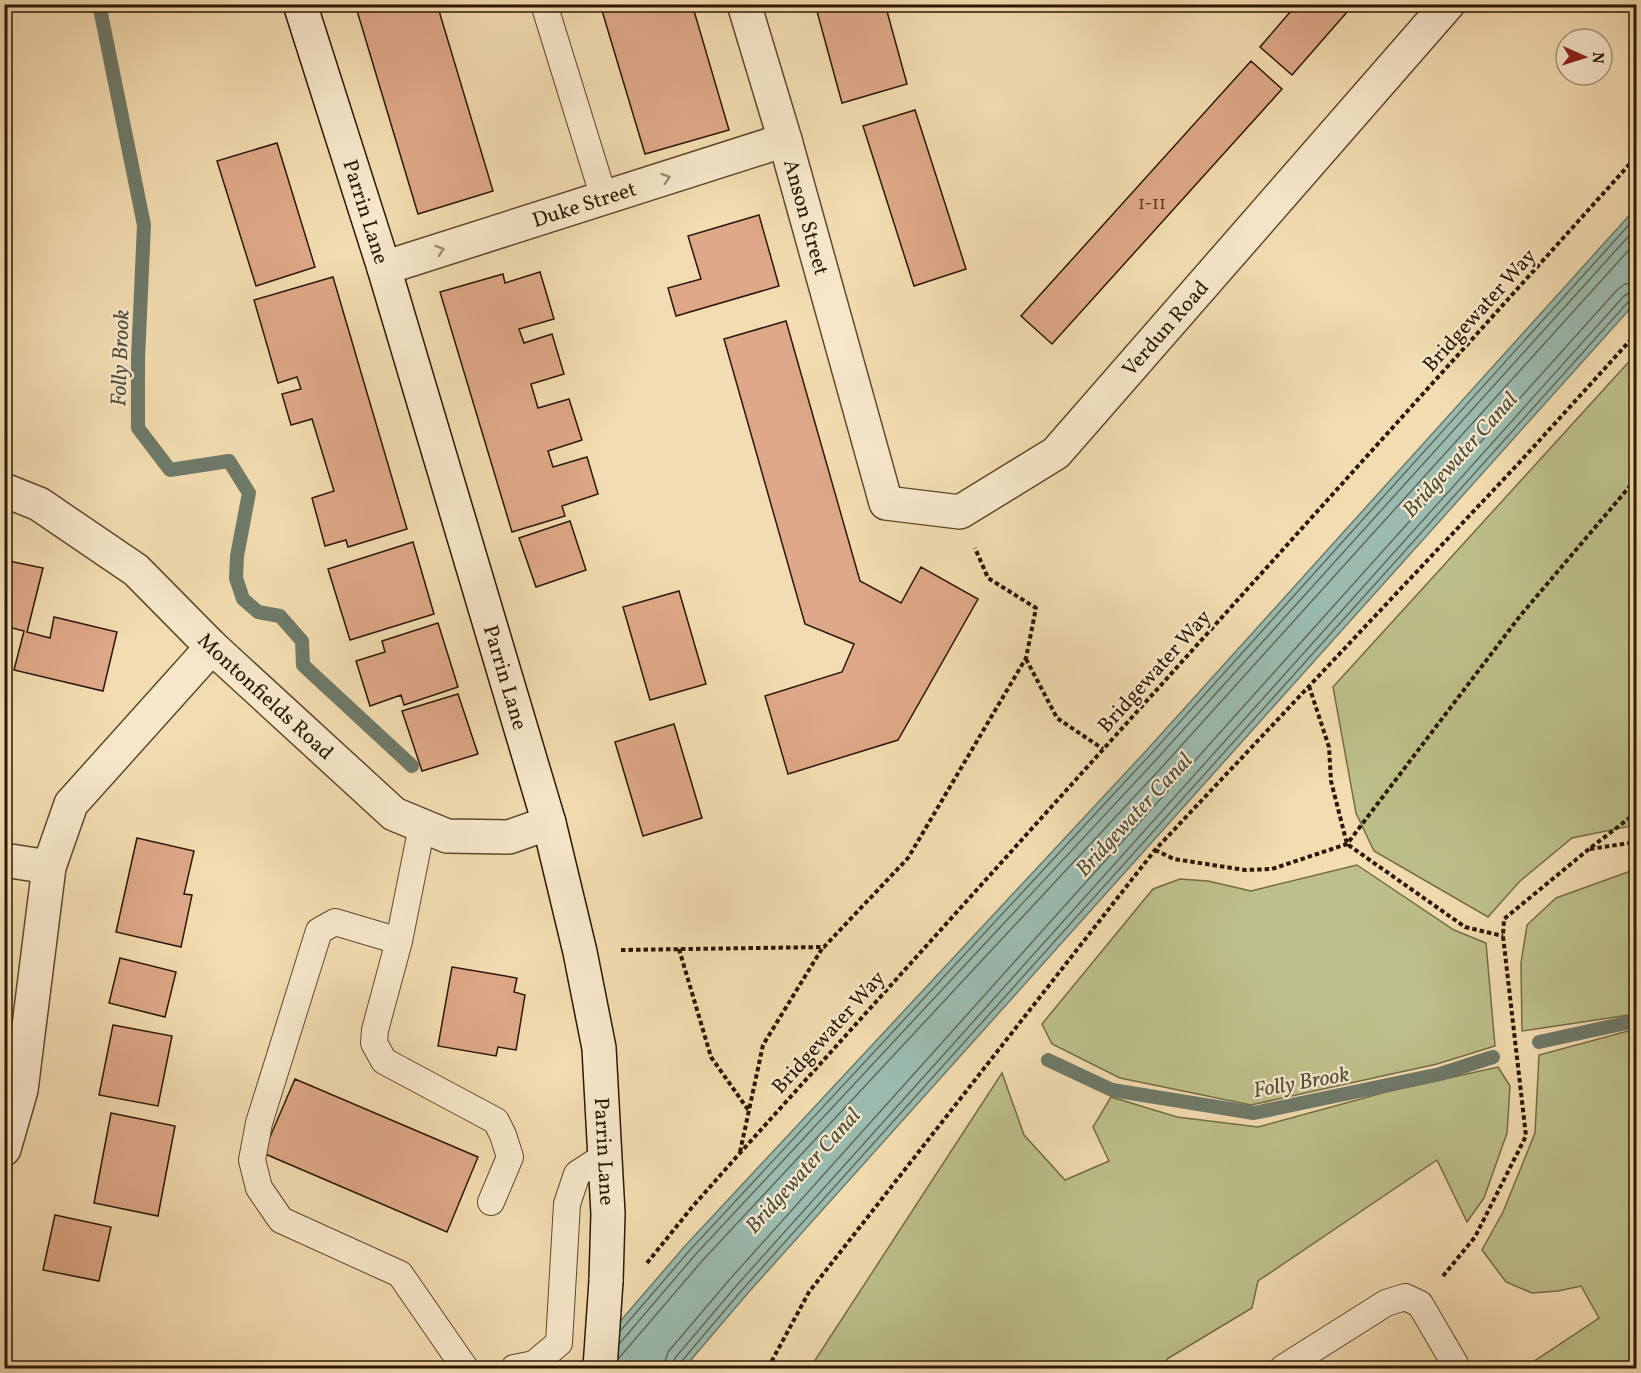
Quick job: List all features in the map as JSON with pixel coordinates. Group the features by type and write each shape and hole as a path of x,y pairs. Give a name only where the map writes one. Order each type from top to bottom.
{"street":[{"name":"Parrin Lane","path":"300,4 384,268 549,826 580,952 599,1048 606,1155 608,1214 600,1368"},
{"name":"Anson Street","path":"744,4 785,140 865,429"},
{"name":"Verdun Road","path":"865,429 886,503 960,512 1056,453 1448,4"},
{"name":"Duke Street","path":"384,268 785,140"},
{"name":"Montonfields Road","path":"4,490 39,504 136,570 212,646 394,814 447,836 509,837 549,826"},
{"path":"4,1149 21,1090 50,867 71,804 212,646"},
{"path":"4,860 50,867"}],"lane":[{"path":"544,4 604,198"},
{"path":"422,826 399,941 375,1030 374,1043 384,1060 496,1121 510,1157 491,1202"},
{"path":"399,941 335,922 319,932 259,1123 252,1160 259,1188 281,1220 400,1274 465,1368"},
{"path":"514,1368 534,1364 559,1343 567,1204 577,1174 606,1155"},
{"path":"1283,1368 1386,1303 1405,1298 1420,1305 1455,1364 1455,1368"}],"path":[{"name":"Bridgewater Way","path":"693,1206 1636,157"},
{"path":"768,1368 809,1292 1155,850 1518,464 1636,334"},
{"path":"1155,850 1174,859 1245,870 1272,869 1347,844 1520,616 1636,479"},
{"path":"740,1153 763,1045 824,947 908,858 1026,658 1036,608 988,578"},
{"path":"1026,658 1057,718 1104,749"},
{"path":"1309,686 1329,747 1331,781 1347,844 1465,927 1503,936"},
{"path":"1420,1305 1475,1237 1526,1136 1503,936 1504,919 1636,813"},
{"path":"1589,849 1636,842"},
{"path":"631,950 824,947"},
{"path":"679,950 711,1057 749,1111"}],"green space":[{"path":"1636,354 1636,825 1572,838 1520,881 1488,917 1374,851 1356,813 1333,687"},
{"path":"1357,865 1454,930 1486,943 1495,1046 1437,1064 1251,1105 1120,1078 1052,1044 1042,1024 1153,889 1180,879 1208,881 1251,891"},
{"path":"1636,869 1636,1014 1522,1031 1521,963 1527,925 1556,898"},
{"path":"1628,1031 1636,1032 1636,1368 1524,1368 1599,1318 1581,1286 1532,1293 1506,1282 1482,1250 1503,1212 1535,1133 1539,1055"},
{"path":"1498,1067 1510,1086 1507,1133 1484,1198 1467,1222 1437,1160 1258,1281 1252,1308 1167,1359 1166,1368 810,1368 1002,1073 1024,1135 1065,1180 1109,1161 1093,1127 1111,1097 1177,1117 1258,1127 1386,1092"}],"water":[{"name":"Bridgewater Canal","path":"1636,208 1636,302 747,1294 684,1368 580,1368 685,1246 1145,752"}],"building":[{"path":"355,4 437,4 493,191 418,214"},
{"path":"600,4 692,4 729,130 645,154"},
{"path":"815,4 885,4 907,84 842,103"},
{"path":"1297,4 1354,4 1292,75 1260,47"},
{"path":"1251,61 1282,89 1052,344 1021,316"},
{"path":"915,110 966,269 914,286 863,126"},
{"path":"277,143 315,267 256,286 217,161"},
{"path":"759,215 779,286 676,316 668,288 701,279 688,236"},
{"path":"540,272 554,319 519,329 524,343 552,334 564,374 531,384 538,408 569,399 582,440 548,451 553,467 587,457 598,494 562,506 565,516 512,532 440,292 503,274 505,283"},
{"path":"333,277 407,529 348,547 346,540 325,546 312,498 334,491 312,419 291,425 282,394 301,389 297,377 278,383 254,300"},
{"path":"786,321 860,581 901,603 921,567 978,599 898,740 788,774 765,696 842,672 854,644 805,624 724,339"},
{"path":"570,521 586,570 536,587 519,538"},
{"path":"413,542 434,614 350,640 328,569"},
{"path":"4,560 43,568 27,632 50,638 54,617 117,632 103,691 14,670 24,631 4,626"},
{"path":"679,591 706,684 650,700 623,607"},
{"path":"438,623 458,687 404,705 401,695 370,706 356,661 385,652 382,641"},
{"path":"458,694 478,754 422,771 402,711"},
{"path":"674,724 702,818 643,836 615,742"},
{"path":"137,838 194,851 184,894 192,895 181,947 116,932"},
{"path":"120,958 176,972 165,1017 109,1003"},
{"path":"452,967 517,978 514,992 525,995 516,1050 498,1047 496,1056 438,1046"},
{"path":"113,1025 172,1036 158,1106 99,1095"},
{"path":"295,1079 478,1157 447,1232 263,1153"},
{"path":"111,1113 175,1126 158,1216 94,1203"},
{"path":"55,1215 111,1227 99,1281 43,1270"}],"waterway":[{"name":"Folly Brook","path":"99,4 144,225 138,358 138,428 170,470 229,461 249,493 237,556 236,578 243,599 258,612 280,616 302,641 303,665 412,766"},
{"name":"Folly Brook","path":"1539,1042 1631,1022 1636,1023"},
{"name":"Folly Brook","path":"1048,1060 1112,1090 1254,1113 1440,1074 1493,1057"}]}
